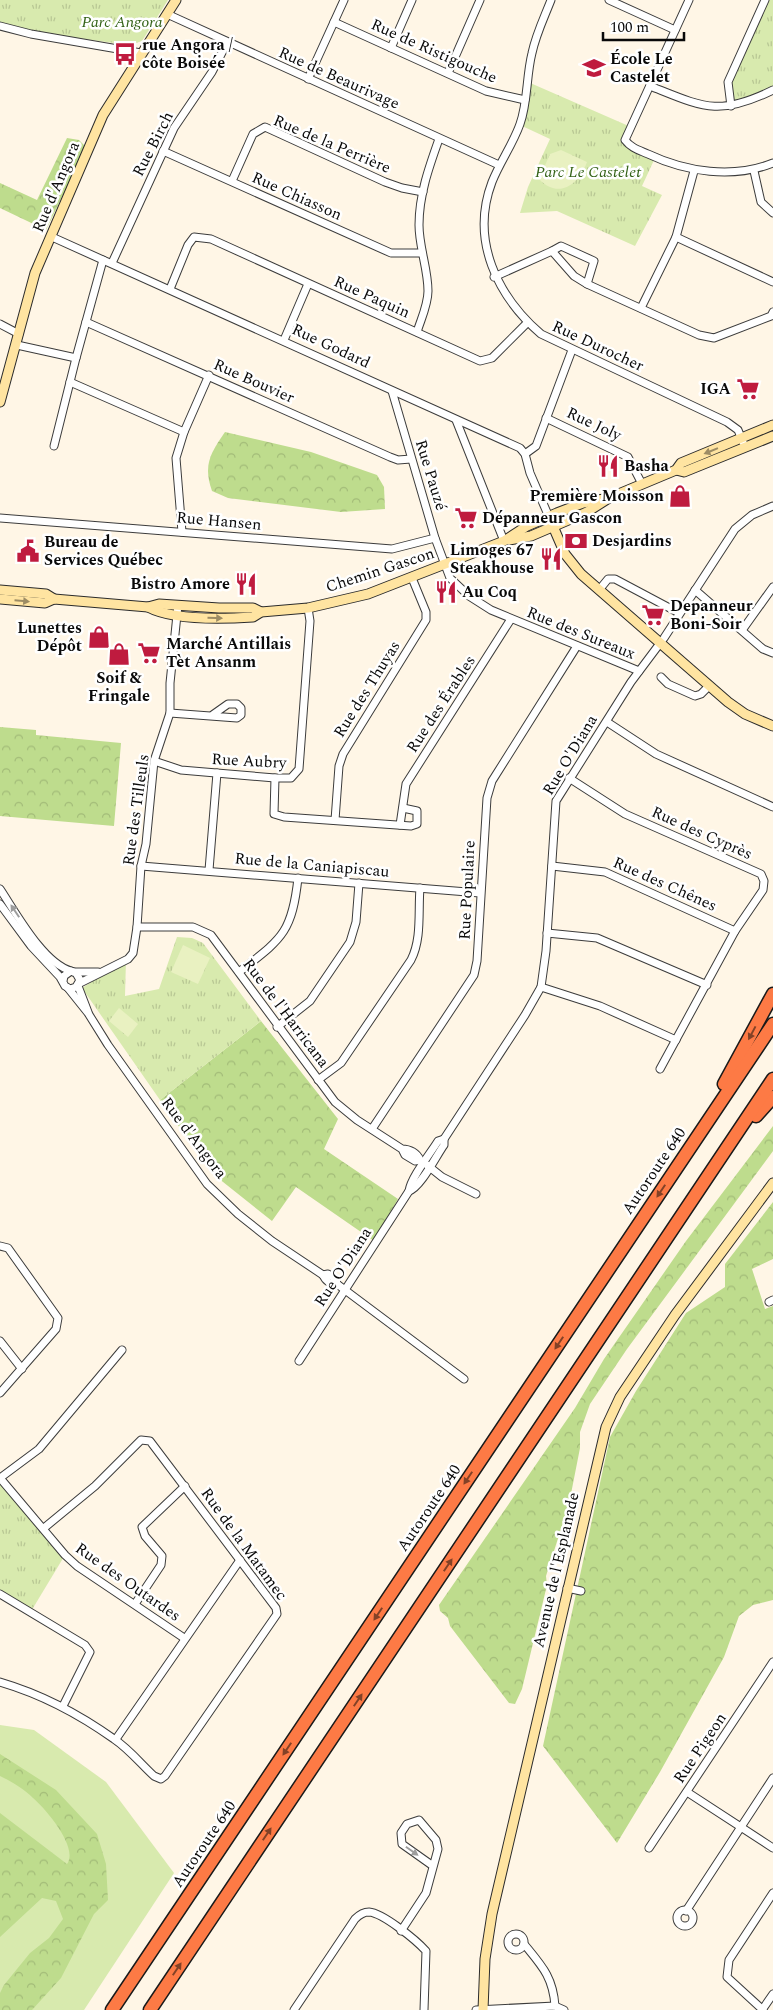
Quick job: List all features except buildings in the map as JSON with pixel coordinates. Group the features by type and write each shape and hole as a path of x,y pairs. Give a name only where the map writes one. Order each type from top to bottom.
{"highway":[{"path":"688,1150 773,994"},
{"name":"Autoroute 640","path":"112,2010 773,1024"},
{"path":"150,2010 773,1079"},
{"path":"720,1158 773,1097"}],"street":[{"name":"Rue d'Angora","path":"0,402 35,273 103,115 176,0"},
{"path":"308,79 344,0"},
{"path":"390,48 412,0"},
{"path":"448,73 480,0"},
{"name":"Rue Durocher","path":"551,0 535,40 520,125 491,184 484,213 489,256 494,277 504,295 527,323 541,334 727,422 737,428 744,443"},
{"path":"609,0 619,2 675,30"},
{"path":"689,0 625,140 629,146 655,158 694,171 754,171 773,163"},
{"path":"731,106 728,82 764,0"},
{"name":"Rue de Beaurivage","path":"167,14 499,166"},
{"name":"Rue de Ristigouche","path":"334,22 486,91 525,100"},
{"path":"0,26 31,34 142,53"},
{"name":"Rue Birch","path":"112,263 174,128 212,72 227,43"},
{"path":"650,86 699,106 719,108 731,106 773,90"},
{"name":"Rue de la Perrière","path":"232,181 253,134 265,127 385,182 423,192"},
{"path":"417,332 426,304 428,290 419,225 426,177 440,139"},
{"name":"Rue Chiasson","path":"163,151 391,253 422,253"},
{"path":"642,308 676,236 694,171"},
{"path":"754,171 760,202 773,213"},
{"path":"676,236 773,282"},
{"name":"Rue Godard","path":"52,237 284,340 392,392 520,448 525,454"},
{"name":"Rue Paquin","path":"170,289 188,245 194,237 211,239 480,361 492,358 527,323"},
{"path":"494,277 561,246 594,261 587,284"},
{"path":"552,251 574,276 587,284 699,335 714,338 772,314"},
{"path":"54,446 103,260"},
{"path":"284,340 308,284"},
{"name":"Rue Bouvier","path":"86,322 398,460 411,459"},
{"path":"0,324 19,334"},
{"path":"16,344 76,358"},
{"path":"572,350 536,446 525,454 530,473 571,563 598,590 736,709 773,726"},
{"path":"182,532 176,458 184,432 209,375"},
{"path":"70,382 184,432"},
{"name":"Rue Pauzé","path":"392,392 435,538 445,565"},
{"name":"Rue Joly","path":"546,418 628,457 642,484"},
{"path":"456,420 504,541"},
{"name":"Chemin Gascon","path":"504,541 530,536 553,527 587,512 609,498 676,470 684,472 744,443 773,425"},
{"name":"Chemin Gascon","path":"744,443 773,436"},
{"name":"Chemin Gascon","path":"0,590 46,594 54,599 148,608 159,613 177,615 253,617 261,612 308,608 358,596 412,578 504,541 527,526 583,503 609,498"},
{"name":"Rue O'Diana","path":"300,1360 409,1191 410,1185 438,1141 444,1139 541,987 545,970 556,801 639,671 660,643 735,529 752,515 773,506"},
{"name":"Rue Hansen","path":"0,518 392,549 435,538"},
{"name":"Rue des Sureaux","path":"445,565 450,578 469,596 486,608 639,671"},
{"name":"Rue des Thuyas","path":"335,820 339,766 343,754 426,620 426,612 412,578"},
{"path":"598,590 608,579 614,579 679,613"},
{"path":"743,629 773,587"},
{"path":"695,590 743,629 763,649 773,653"},
{"name":"Chemin Gascon","path":"0,599 45,603 54,599"},
{"name":"Chemin Gascon","path":"148,608 160,604 253,608 261,612"},
{"name":"Rue des Tilleuls","path":"79,984 128,959 133,953 138,927 141,866 146,844 154,762 170,713 170,683 178,605"},
{"name":"Rue Aubry","path":"154,762 181,770 291,778 298,769 309,636 308,608"},
{"name":"Rue des Érables","path":"400,825 406,784 511,619"},
{"name":"Rue Populaire","path":"372,1129 474,975 477,961 487,798 492,781 577,646"},
{"path":"661,677 668,684 695,696 701,694 709,686"},
{"path":"170,713 211,716"},
{"path":"607,722 656,754 773,807"},
{"path":"209,870 217,773"},
{"path":"275,778 274,814 284,817 411,826 417,824 419,817 417,811 403,808"},
{"name":"Rue des Cyprès","path":"569,778 625,814 761,874 764,881 763,890 735,931 660,1068"},
{"name":"Rue de la Caniapiscau","path":"141,866 480,892"},
{"name":"Rue des Chênes","path":"552,866 605,872 735,931"},
{"path":"239,972 274,944 287,927 295,906 298,878"},
{"path":"278,1027 310,1001 350,942 356,922 359,883"},
{"path":"318,1080 341,1063 411,960 415,952 417,939 420,888"},
{"path":"0,889 42,948 63,969 72,971 80,977 79,984 73,989 68,988 31,946 0,904"},
{"name":"Rue de l'Harricana","path":"138,927 193,927 204,930 211,935 335,1102 402,1149 405,1155 425,1164 442,1176 476,1194"},
{"path":"547,933 598,938 706,985"},
{"path":"63,981 64,976 72,971"},
{"name":"Rue des Tilleuls","path":"72,971 101,972"},
{"name":"Rue d'Angora","path":"79,984 88,1013"},
{"path":"541,987 600,1006 676,1040"},
{"name":"Rue d'Angora","path":"68,988 88,1013 108,1045 207,1184 238,1214 272,1241 323,1275 325,1280 331,1284 337,1284 464,1379"},
{"name":"Avenue de l'Esplanade","path":"483,2010 484,1968 492,1914 600,1446 612,1412 680,1308 773,1183"},
{"path":"0,1246 8,1248 58,1318 56,1329 0,1393"},
{"path":"0,1342 22,1369"},
{"path":"0,1478 39,1449 122,1350"},
{"name":"Rue de la Matamec","path":"44,1528 95,1486 141,1440 150,1441 276,1608 277,1614 161,1779 154,1776 116,1739"},
{"name":"Rue des Outardes","path":"0,1478 65,1555 77,1566 184,1638"},
{"path":"135,1604 161,1565 162,1556 145,1536 142,1527 185,1486"},
{"path":"0,1682 23,1689 63,1706 116,1739 184,1638 240,1560"},
{"path":"567,1588 581,1591"},
{"path":"0,1594 85,1645 90,1652 63,1706"},
{"name":"Rue Pigeon","path":"649,1848 773,1662"},
{"path":"686,1911 773,1778"},
{"path":"687,1792 773,1848"},
{"path":"401,1931 426,1894 438,1849 436,1840 419,1820 407,1824 401,1833 402,1844 433,1866"},
{"path":"773,1893 729,1960 727,1977 762,2010 773,1994"},
{"path":"294,2010 350,1926 362,1914 374,1913 426,1951 424,2010"},
{"path":"524,1944 549,1976 554,1992 555,2006"},
{"path":"476,2010 555,2006 564,2010"}],"green space":[{"name":"Parc Angora","path":"0,0 168,0 142,41 130,45 44,34 0,24"},
{"path":"765,0 773,0 773,89 732,104 728,82"},
{"name":"Parc Le Castelet","path":"528,82 631,127 625,140 655,158 642,186 662,195 635,246 557,211 520,213 528,187 550,139 520,125"},
{"path":"67,138 79,140 86,147 46,230 0,208 0,183 37,200"},
{"path":"561,150 587,162 574,183 561,189 546,185 539,179 550,154"},
{"path":"225,432 311,452 377,475 384,487 385,509 341,512 228,498 212,491 208,467 212,453"},
{"path":"0,727 36,730 36,735 121,743 114,826 0,816"},
{"path":"177,937 192,938 203,943 261,1021 160,1100 82,988 126,960 125,996 159,989"},
{"path":"183,945 210,958 198,984 171,972"},
{"path":"119,1008 138,1024 128,1037 109,1021"},
{"path":"261,1021 338,1119 324,1149 398,1199 374,1241 296,1187 272,1221 213,1174 160,1100"},
{"path":"773,1126 773,1151 627,1349 590,1404 580,1432 580,1448 569,1504 546,1576 547,1585 522,1689 515,1704 509,1703 450,1626 448,1618 440,1611 439,1605 575,1408 604,1359 686,1241"},
{"path":"773,1202 773,1259 752,1269 765,1309 773,1306 773,1600 753,1605 739,1616 724,1657 660,1772 617,1843 543,1746 610,1437 636,1391 686,1313 725,1287 725,1264"},
{"path":"0,1478 65,1555 30,1613 0,1594"},
{"path":"0,1725 34,1730 106,1782 174,1873 84,2010 0,2010"},
{"path":"0,1754 56,1790 97,1834 106,1864 108,1900 94,1914 61,1978 32,2010 0,2010 0,1993 4,1985 30,1953 49,1938 63,1919 56,1901 42,1898 0,1937 0,1813 67,1864 70,1857 69,1848 53,1819 39,1803 22,1788 0,1776"}],"place":[{"name":"rue Angora / côte Boisée","path":"125,54"},
{"name":"École Le Castelet","path":"594,68"},
{"name":"IGA","path":"748,389"},
{"name":"Basha","path":"608,466"},
{"name":"Première Moisson","path":"680,496"},
{"name":"Dépanneur Gascon","path":"466,518"},
{"name":"Desjardins","path":"576,541"},
{"name":"Bureau de Services Québec","path":"28,551"},
{"name":"Limoges 67 Steakhouse","path":"551,559"},
{"name":"Bistro Amore","path":"246,584"},
{"name":"Au Coq","path":"446,592"},
{"name":"Depanneur Boni-Soir","path":"653,615"},
{"name":"Lunettes Dépôt","path":"99,637"},
{"name":"Marché Antillais Tèt Ansanm","path":"149,653"},
{"name":"Soif & Fringale","path":"119,654"}]}
